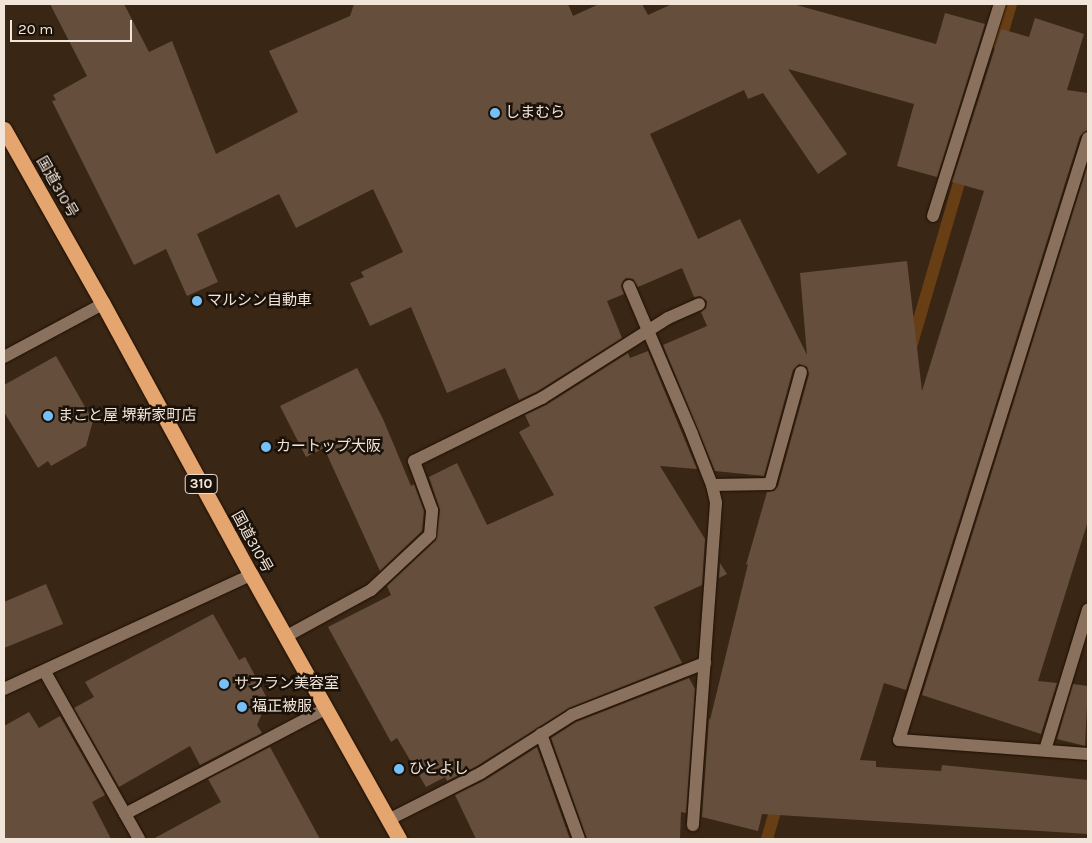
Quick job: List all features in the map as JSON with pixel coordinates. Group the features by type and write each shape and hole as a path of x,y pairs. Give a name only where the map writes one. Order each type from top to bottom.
{"highway":[{"name":"国道310号","path":"4,129 103,304 324,709 398,839"}],"street":[{"path":"933,216 1000,4"},
{"path":"1088,138 899,740 1088,754"},
{"path":"629,286 712,485 716,503 693,825"},
{"path":"4,357 103,304"},
{"path":"285,637 371,590 430,535 432,510 414,461 542,398 668,318 698,304"},
{"path":"712,485 770,484 801,372"},
{"path":"4,689 45,672 251,575"},
{"path":"1045,750 1088,609"},
{"path":"388,820 481,773 572,715 705,663"},
{"path":"45,672 139,839"},
{"path":"125,814 324,709"},
{"path":"542,734 579,839"}],"building":[{"path":"50,4 124,4 149,52 172,41 216,154 298,112 269,51 350,16 354,4 568,4 573,16 599,4 642,4 648,15 672,4 793,4 936,44 945,13 985,24 937,177 897,166 914,104 788,69 847,154 818,174 763,93 748,99 744,90 650,134 698,239 740,219 807,355 800,273 907,261 922,391 984,191 952,182 1001,29 1029,37 1035,18 1084,34 1067,90 1088,93 1088,130 1080,136 906,690 884,683 860,760 876,761 876,767 941,771 942,765 1088,780 1088,834 762,814 758,831 702,817 709,718 710,720 748,564 746,565 767,492 774,491 778,486 809,374 807,367 799,364 793,370 764,476 715,471 663,345 707,326 701,312 706,308 707,301 700,296 694,297 682,268 638,287 633,279 626,278 621,286 624,294 607,301 622,338 538,391 519,400 505,368 447,393 411,307 370,326 350,283 364,277 361,272 403,252 373,189 296,228 279,194 197,234 218,282 187,296 166,249 134,265 52,101 56,100 53,95 87,76"},
{"path":"1088,164 1088,521 1038,681 1057,683 1041,734 922,695"},
{"path":"648,351 697,469 660,466 705,539 702,585 654,607 682,663 569,708 477,766 447,781 445,777 426,787 397,738 391,742 328,627 391,595 387,586 436,540 440,510 429,477 457,463 487,525 554,495 519,432 530,426 525,415 546,405 628,353 630,358"},
{"name":"まこと屋 堺新家町店","path":"56,356 93,421 86,446 51,466 48,461 38,468 4,412 4,385"},
{"path":"357,368 383,419 411,486 414,484 424,511 422,531 380,571 324,448 306,457 280,406"},
{"path":"720,563 727,574 719,578"},
{"path":"46,584 63,624 4,648 4,602"},
{"path":"213,614 239,660 245,657 268,700 257,725 262,733 200,765 190,746 119,787 74,708 94,697 85,682"},
{"path":"689,678 695,689 686,813 681,812 680,839 587,839 551,738 576,722"},
{"path":"1073,684 1088,686 1085,746 1057,739"},
{"path":"29,712 39,728 60,716 105,795 92,802 111,839 4,839 4,726"},
{"path":"270,747 320,839 153,839 221,802 208,779"},
{"path":"537,747 570,839 476,839 455,795 485,780"}],"waterway":[{"path":"999,45 1011,4"},
{"path":"911,347 963,169"},
{"path":"767,839 779,798"}],"place":[{"name":"しまむら","path":"495,113"},
{"name":"マルシン自動車","path":"197,301"},
{"name":"まこと屋 堺新家町店","path":"48,416"},
{"name":"カートップ大阪","path":"266,447"},
{"name":"サフラン美容室","path":"224,684"},
{"name":"福正被服","path":"242,707"},
{"name":"ひとよし","path":"399,769"}]}
